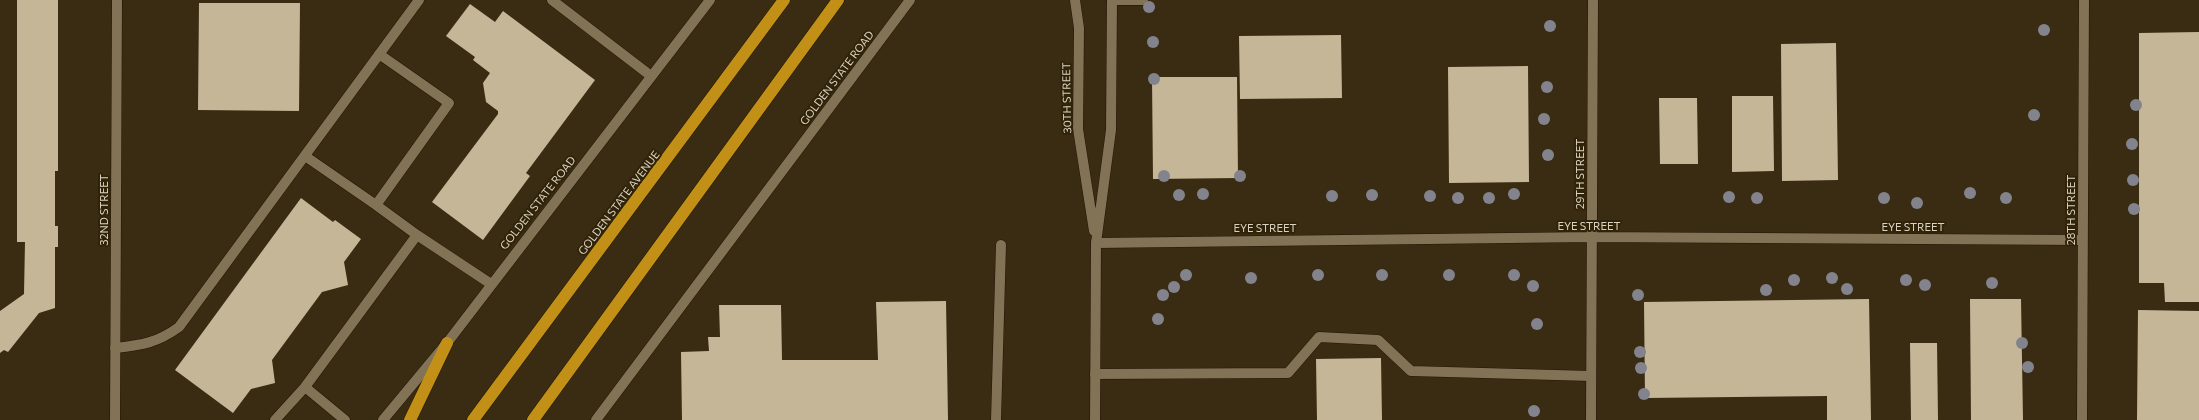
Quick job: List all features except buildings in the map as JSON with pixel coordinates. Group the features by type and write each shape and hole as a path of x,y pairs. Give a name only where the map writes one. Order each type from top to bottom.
{"highway":[{"name":"GOLDEN STATE AVENUE","path":"473,420 744,57 784,0"},
{"path":"533,420 838,0"},
{"path":"410,420 447,343"}],"street":[{"name":"32ND STREET","path":"116,420 117,0"},
{"path":"115,348 148,344 164,338 179,327 419,0"},
{"path":"552,0 651,76"},
{"name":"GOLDEN STATE ROAD","path":"383,420 447,343 710,0"},
{"name":"GOLDEN STATE ROAD","path":"596,420 910,0"},
{"name":"30TH STREET","path":"1075,0 1079,28 1078,130 1096,243"},
{"path":"1112,0 1143,0"},
{"name":"30TH STREET","path":"1095,420 1096,243 1111,130 1112,0"},
{"name":"29TH STREET","path":"1591,420 1593,0"},
{"name":"28TH STREET","path":"2082,420 2084,0"},
{"path":"376,205 449,103 379,54"},
{"path":"305,156 417,235 491,284"},
{"path":"275,420 305,388 417,235"},
{"name":"EYE STREET","path":"1096,243 1592,237 2082,240"},
{"path":"996,420 1002,245"},
{"path":"1096,374 1288,373 1319,337 1378,340 1411,371 1591,376"},
{"path":"305,388 345,420"}]}
